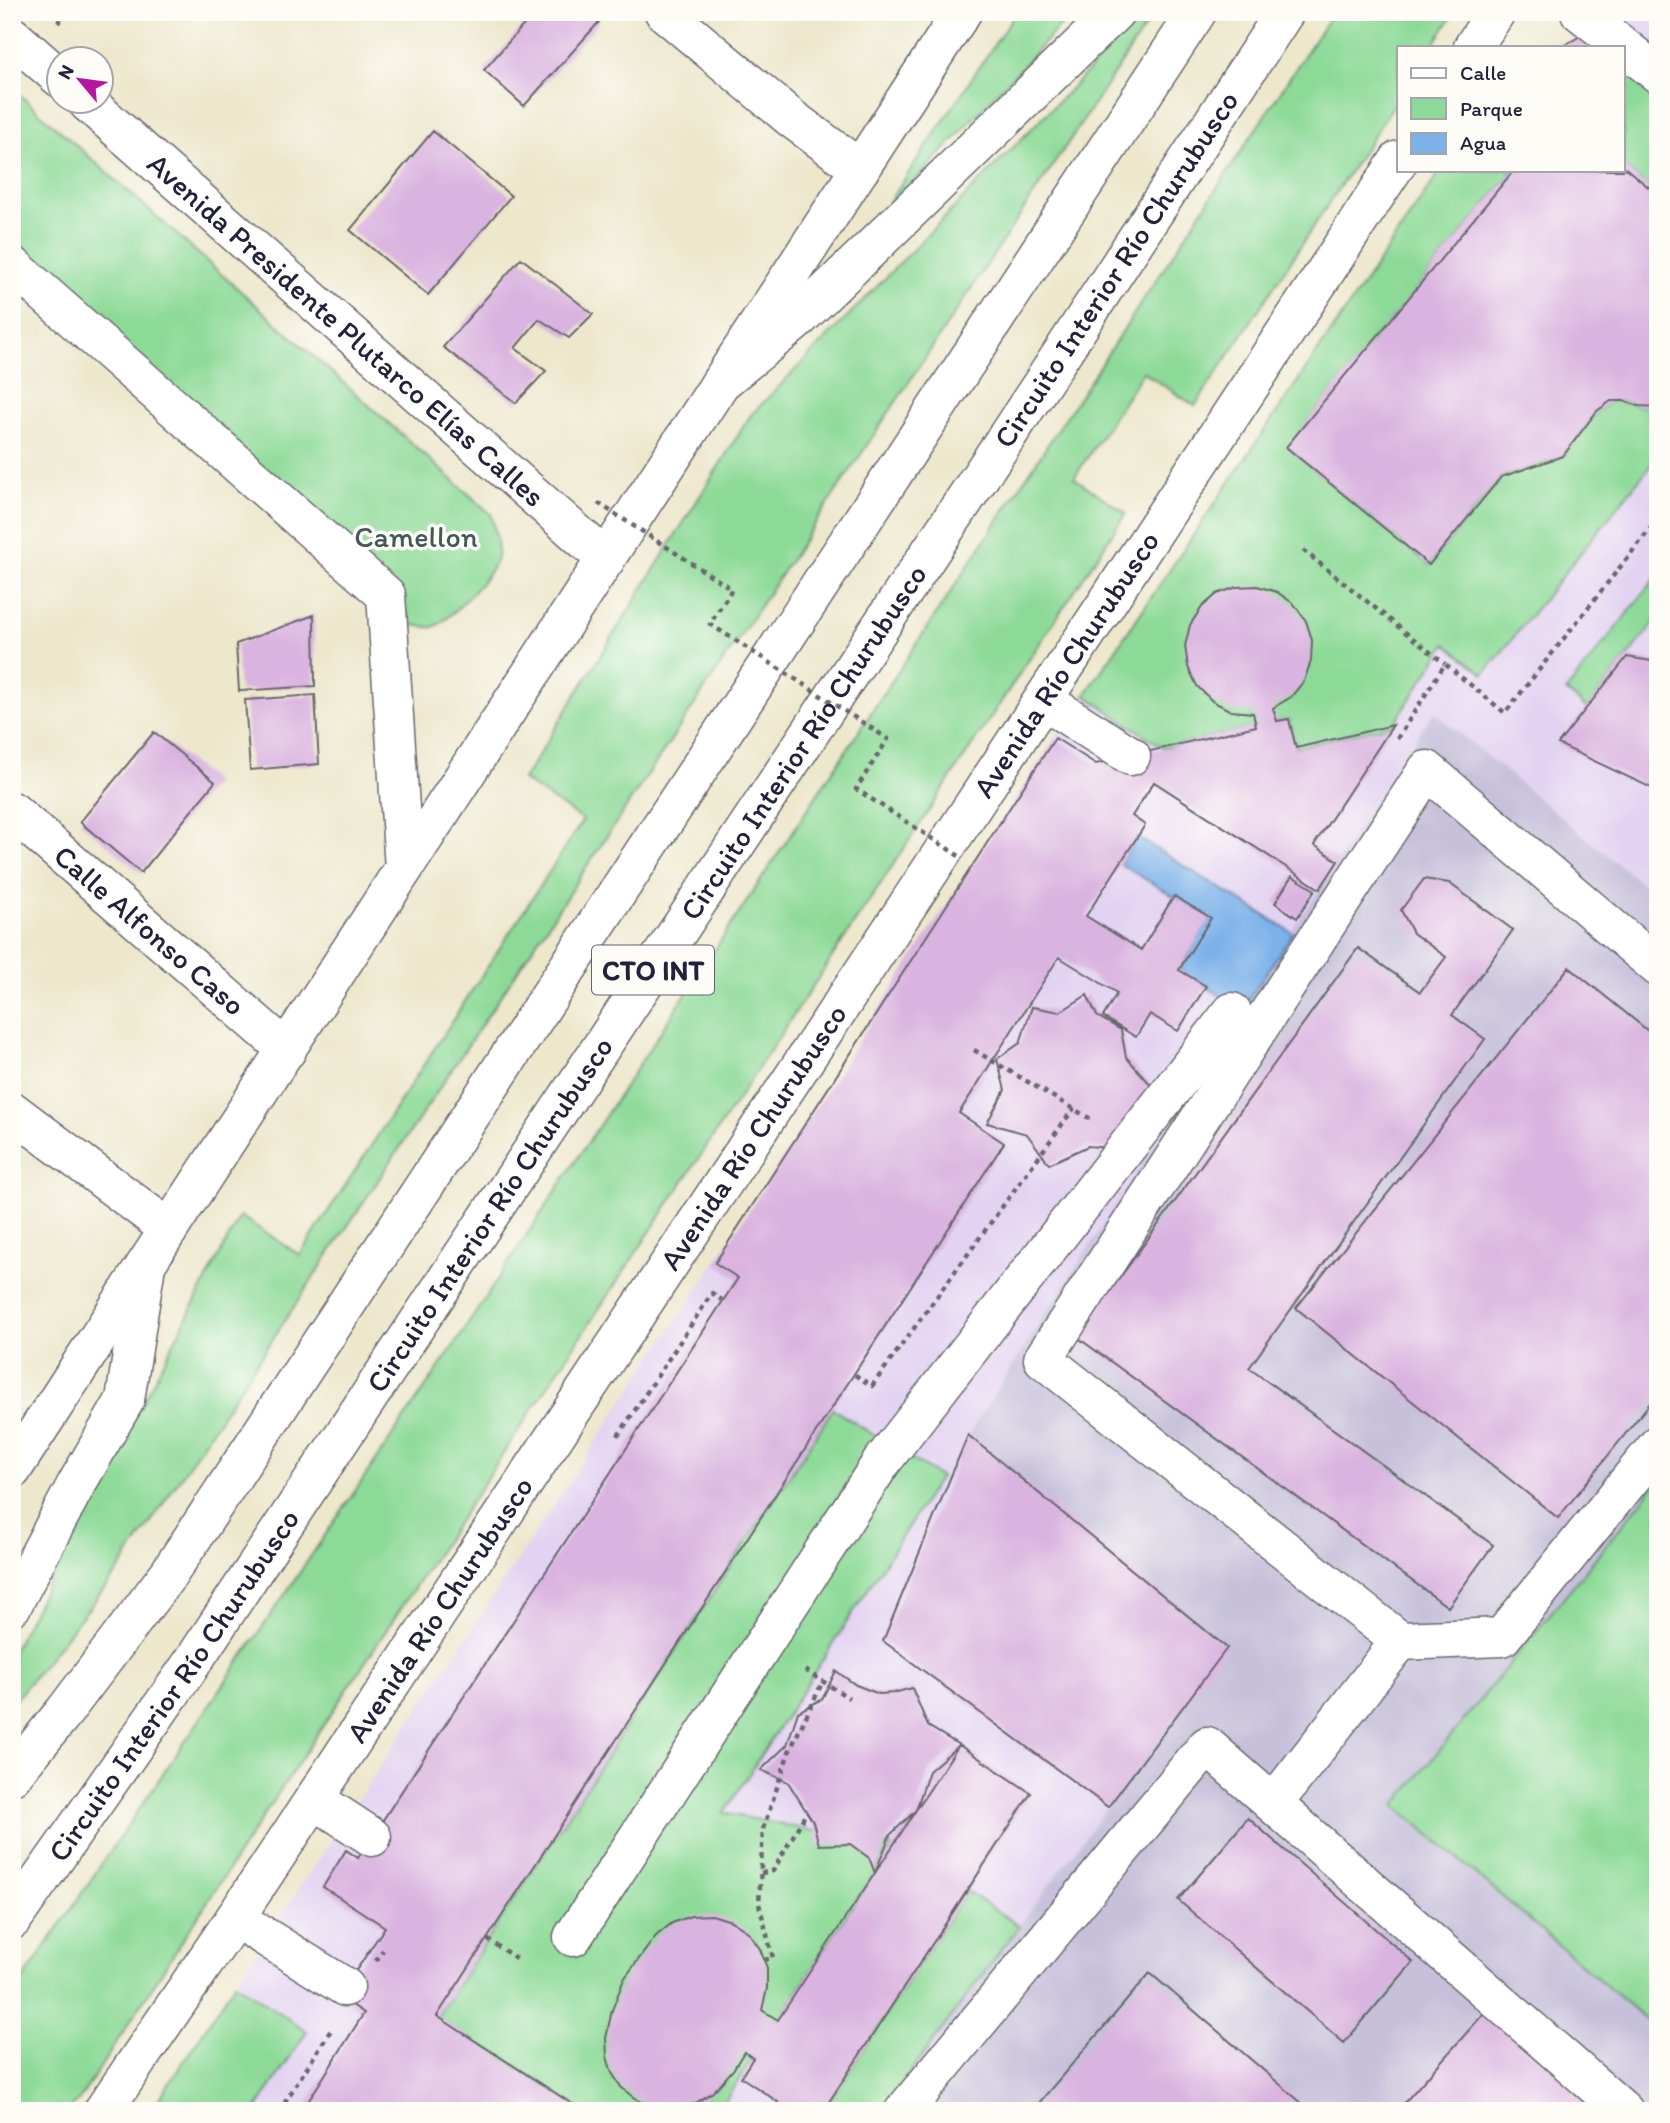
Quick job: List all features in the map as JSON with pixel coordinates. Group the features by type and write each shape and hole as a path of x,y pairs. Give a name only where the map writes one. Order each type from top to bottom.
{"main road":[{"path":"664,12 791,118 860,169"},
{"path":"12,1471 962,12"},
{"path":"720,383 793,323 1115,12"},
{"name":"CTO INT","path":"12,1776 64,1713 170,1572 1197,12"},
{"name":"Circuito Interior Río Churubusco","path":"12,1920 190,1666 1285,12"},
{"path":"1474,46 1496,12"},
{"path":"1580,12 1623,46"},
{"path":"12,36 46,66"},
{"path":"1624,47 1658,74"},
{"name":"Avenida Presidente Plutarco Elías Calles","path":"103,116 606,559"},
{"name":"Avenida Río Churubusco","path":"103,2111 314,1800 1397,163"},
{"path":"12,265 386,595 404,868"},
{"path":"1043,699 1131,756"},
{"path":"1658,967 1427,770 1043,1359 1401,1641 1502,1637 1658,1445"},
{"name":"Calle Alfonso Caso","path":"12,811 286,1049"},
{"path":"573,1937 881,1463 1232,1012"},
{"path":"12,1111 169,1229"},
{"path":"12,1606 125,1400 146,1265"},
{"path":"1273,1804 1401,1641"},
{"path":"904,2111 1207,1746 1624,2111"},
{"path":"314,1800 372,1837"},
{"path":"235,1918 342,2003"}],"path":[{"path":"598,503 732,589 710,624 888,739 856,789 959,856"},
{"path":"1303,550 1505,713 1658,519"},
{"path":"1395,742 1445,664"},
{"path":"974,1050 1130,1143"},
{"path":"855,1375 872,1386 1073,1108"},
{"path":"618,1436 712,1293 722,1300"},
{"path":"805,1670 849,1698"},
{"path":"764,1960 773,1958 759,1904 763,1829 789,1752 823,1681"},
{"path":"761,1873 774,1871 806,1815"},
{"path":"487,1939 517,1959"},
{"path":"376,1961 383,1950"},
{"path":"279,2111 342,2003"}],"shaded area":[{"path":"1598,12 1658,12 1658,897 1432,712 1293,928 1293,933 968,1435 1227,1648 881,2111 151,2111 715,1263 1055,738 1440,172 1624,172 1624,46 1563,46 1584,32"},
{"path":"1433,712 1658,897 1658,1481 1396,1805 1658,2030 1658,2111 881,2111 1226,1648 968,1435"}],"green space":[{"path":"1016,12 1073,12 874,225"},
{"path":"1146,12 1155,12 117,1573 12,1704 12,1652 240,1216 300,1255 583,820 523,780 750,416"},
{"path":"1333,12 1455,12 1433,46 1397,46 1397,100 1195,406 1143,372 1074,478 1126,513 252,1833 79,2100 68,2111 12,2111 12,1996 457,1341"},
{"path":"1624,63 1658,92 1658,195 1624,167"},
{"name":"Camellon","path":"12,88 491,514 497,542 497,558 479,585 449,616 433,627 411,625 12,260"},
{"path":"1440,172 1512,172 1287,447 1429,565 1501,477 1563,456 1597,411 1611,401 1658,407 1658,456 1484,674 1446,644 1393,725 1296,748 1289,719 1164,748 1085,695"},
{"path":"1658,575 1658,618 1587,708 1566,691"},
{"path":"833,1409 940,1477 724,1813 892,1847 718,2111 583,2111 437,2017"},
{"path":"1658,1481 1658,2030 1395,1805"},
{"path":"967,1891 1019,1926 881,2111 823,2111"},
{"path":"235,1983 307,2031 255,2111 151,2111"}],"water":[{"path":"1137,837 1293,933 1242,1009 1179,970 1210,918 1120,864"}],"building":[{"path":"535,12 588,12 599,22 524,106 484,70"},
{"path":"1584,32 1603,46 1563,46"},
{"path":"433,131 511,196 428,295 350,230"},
{"path":"1624,167 1658,195 1658,407 1611,401 1597,411 1563,456 1501,477 1429,565 1286,447 1512,172 1624,172"},
{"path":"521,258 593,314 569,338 539,319 515,348 546,371 516,403 443,347"},
{"path":"1257,586 1277,592 1294,604 1306,621 1312,640 1311,661 1304,681 1291,697 1273,708 1277,721 1289,719 1296,748 1393,725 1314,845 1338,861 1320,889 1154,782 1132,816 1145,825 1086,916 1141,950 1174,896 1211,918 1179,970 1206,986 1178,1031 1150,1014 1136,1037 1103,1017 1117,993 1059,957 959,1113 1004,1143 437,2016 583,2111 302,2111 364,2013 339,1996 385,1927 323,1887 346,1850 358,1858 738,1278 715,1263 1055,738 1096,764 1256,726 1253,713 1231,711 1212,701 1197,686 1188,667 1185,646 1190,625 1202,607 1217,594 1237,587"},
{"path":"314,615 315,686 239,691 236,644"},
{"path":"1627,657 1658,662 1658,791 1558,744"},
{"path":"315,695 319,764 250,770 245,700"},
{"path":"154,732 215,782 141,873 80,822"},
{"path":"1292,876 1315,890 1297,918 1275,903"},
{"path":"1424,879 1449,883 1513,930 1452,1015 1485,1039 1249,1368 1493,1545 1448,1607 1077,1337 1358,948 1420,992 1446,957 1413,933 1401,910"},
{"path":"1569,967 1658,1039 1658,1393 1558,1518 1296,1308"},
{"path":"1087,995 1097,1016 1121,1030 1126,1057 1152,1086 1117,1149 1088,1146 1049,1164 1027,1134 987,1123 1005,1090 997,1059 1020,1043 1032,1007 1060,1012"},
{"path":"968,1435 1227,1648 1108,1807 883,1641"},
{"path":"836,1671 856,1685 879,1694 912,1688 928,1726 959,1745 929,1771 916,1810 890,1835 875,1873 869,1858 850,1844 819,1845 813,1822 788,1782 761,1770 787,1745 798,1712 822,1699"},
{"path":"959,1745 1031,1793 823,2111 772,2111 778,2102 741,2077 753,2058 744,2052 733,2070 713,2092 694,2104 663,2109 647,2105 621,2087 612,2073 607,2057 606,2038 612,2010 624,1979 656,1936 672,1923 691,1916 712,1915 731,1921 748,1932 760,1949 767,1968 767,1989 762,2010 778,2020"},
{"path":"1248,1818 1413,1962 1344,2043 1178,1900"},
{"path":"1150,1973 1311,2111 1032,2111"},
{"path":"1486,2011 1597,2111 1397,2111"}]}
